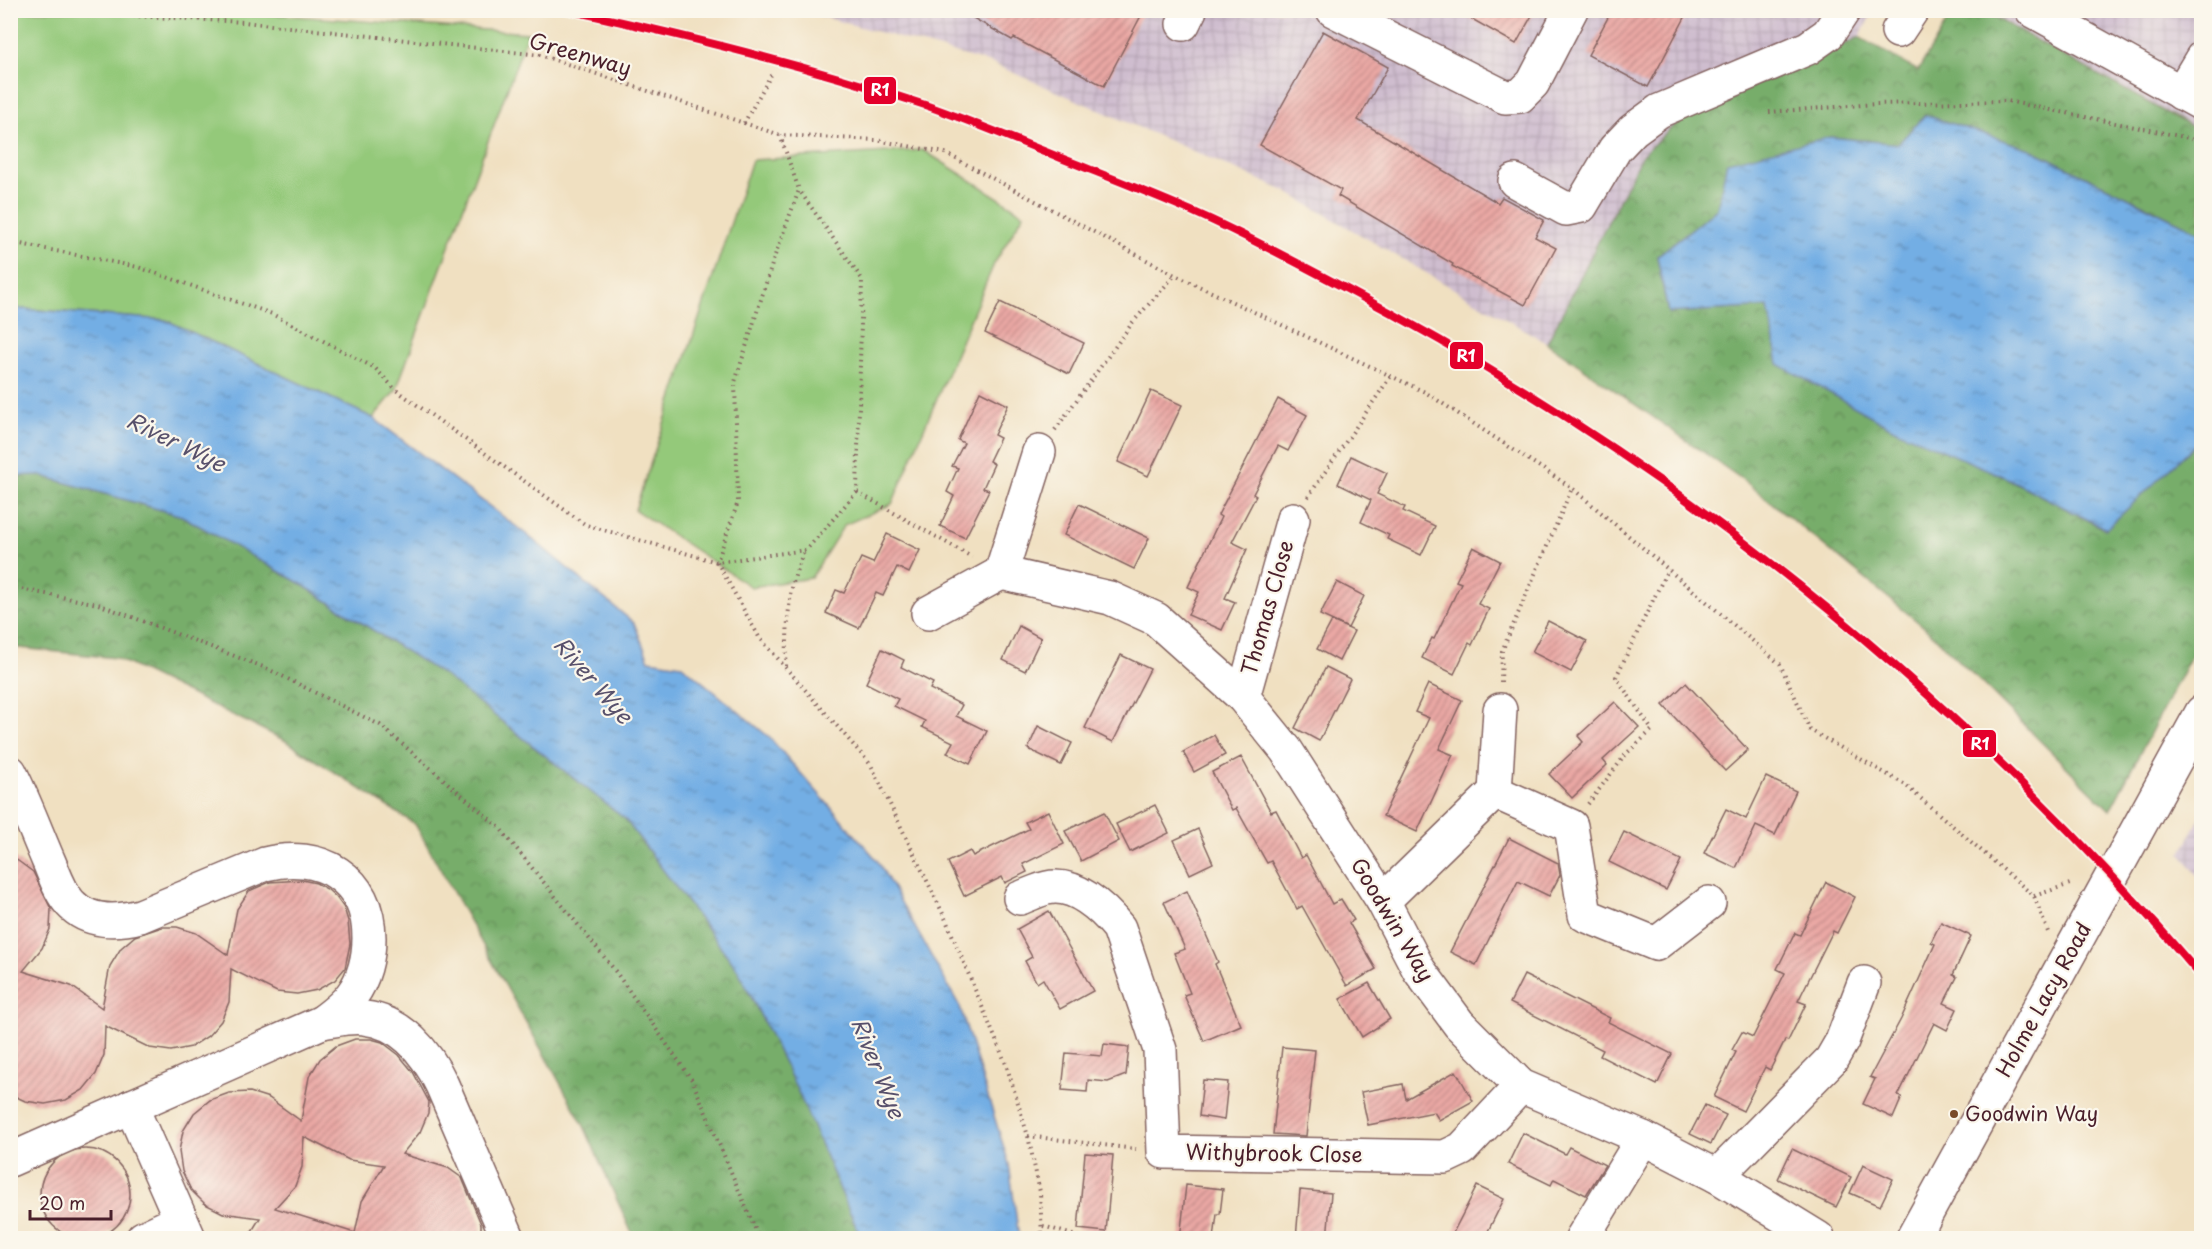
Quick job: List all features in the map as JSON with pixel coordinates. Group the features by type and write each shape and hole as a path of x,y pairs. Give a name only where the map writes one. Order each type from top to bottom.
{"street":[{"path":"1333,10 1505,97 1520,96 1533,83 1571,10"},
{"path":"1515,181 1566,209 1581,206 1615,149 1633,130 1659,111 1808,48 1828,34 1844,10"},
{"path":"2032,10 2191,98 2202,58"},
{"path":"928,613 1001,573 1039,452"},
{"name":"Thomas Close","path":"1243,697 1293,519"},
{"name":"Goodwin Way","path":"1001,573 1110,598 1156,619 1243,697 1286,750 1383,901 1419,970 1452,1015 1521,1086 1643,1137 1716,1176 1818,1239"},
{"path":"1383,901 1495,792 1500,710"},
{"name":"Holme Lacy Road","path":"1913,1239 2202,712"},
{"path":"10,772 58,884 71,904 87,915 108,921 140,916 265,864 282,860 322,866 342,875 356,889 365,907 369,925 369,952 354,993 342,1007 322,1022 10,1160"},
{"path":"1495,792 1571,826 1585,915 1656,944 1709,903"},
{"name":"Withybrook Close","path":"1020,898 1047,888 1060,887 1088,898 1107,913 1119,927 1160,1050 1164,1152 1445,1157 1462,1149 1521,1086"},
{"path":"1716,1176 1831,1060 1842,1041 1864,983"},
{"path":"322,1022 350,1017 365,1018 379,1022 410,1038 433,1065 508,1239"},
{"path":"131,1106 185,1229 143,1239"},
{"path":"1582,1239 1643,1137"}],"path":[{"name":"Greenway","path":"25,10 244,22 540,55 780,135 876,140 945,153 1175,275 1425,392 1572,488 1780,664 1810,730 1904,784 2034,896 2049,935"},
{"path":"744,123 771,75"},
{"path":"1769,112 1876,104 2007,101 2189,138 2202,144"},
{"path":"780,135 799,190 862,279 857,492 806,550 797,567 789,599 786,666"},
{"path":"799,190 774,258 735,382 738,502 717,562 759,637 871,765 959,950 1006,1064 1028,1136 1040,1192 1042,1239"},
{"path":"10,242 138,267 272,314 375,368 396,390 586,525 717,562 806,550"},
{"path":"1039,452 1133,322 1175,275"},
{"path":"1293,519 1391,376"},
{"path":"1500,710 1502,651 1572,488"},
{"path":"857,492 1001,573"},
{"path":"1571,826 1626,754 1652,730 1616,677 1668,569"},
{"path":"10,587 98,604 266,668 380,725 499,827 613,968 692,1080 759,1239"},
{"path":"1028,1136 1164,1152"},
{"path":"1043,1226 1083,1239"}],"shaded area":[{"path":"802,11 1063,11 1104,86 1144,11 1874,11 1859,37 1642,155 1547,343 1285,191 991,63"},
{"path":"1986,11 2201,11 2201,131"},
{"path":"2201,816 2202,880 2181,853"}],"green space":[{"path":"10,11 228,11 528,33 396,390 373,418 166,320 11,308"},
{"path":"1953,11 1984,11 2201,132 2201,233 2030,149 1925,115 1898,144 1830,137 1717,209 1657,256 1668,313 1769,307 2009,479 2105,529 2197,443 2201,408 2201,637 2110,810 1928,630 1746,482 1547,343 1642,155 1694,107 1802,66 1859,37 1918,71"},
{"path":"923,150 1024,214 994,264 892,504 844,525 811,578 751,587 635,510 752,160"},
{"path":"39,475 182,516 301,584 445,676 625,819 738,970 796,1087 861,1238 634,1238 583,1124 415,824 286,741 116,658 11,647 10,476"}],"water":[{"path":"1925,115 2030,149 2201,233 2202,408 2197,443 2106,529 2009,479 1894,429 1778,364 1768,307 1668,313 1657,256 1717,209 1727,162 1830,137 1898,144"},
{"name":"River Wye","path":"11,308 166,320 373,418 526,534 634,623 649,660 682,665 769,737 877,860 960,1007 1009,1164 1019,1238 861,1238 796,1087 738,970 625,819 445,676 301,584 182,516 39,475 11,476"}],"building":[{"path":"959,10 1144,10 1104,86 1014,38 1012,40"},
{"path":"1456,10 1535,10 1516,44"},
{"path":"1612,10 1689,10 1648,87 1588,55"},
{"path":"1323,31 1388,67 1358,120 1498,203 1502,197 1544,220 1535,237 1556,248 1525,305 1452,266 1453,264 1338,196 1341,190 1260,145"},
{"path":"1000,302 1084,343 1069,374 985,333"},
{"path":"980,391 1008,405 994,435 1000,438 989,461 994,464 983,488 989,490 965,538 940,526 954,496 947,492 958,468 952,466 964,443 958,440"},
{"path":"1151,391 1182,405 1148,476 1118,462"},
{"path":"1278,399 1307,415 1288,451 1278,446 1253,494 1256,496 1232,542 1247,549 1225,598 1235,602 1222,630 1188,615 1199,592 1188,587 1221,517 1218,515"},
{"path":"1351,456 1387,473 1377,494 1405,507 1403,511 1435,526 1421,555 1387,539 1389,535 1361,522 1371,500 1338,484"},
{"path":"1079,504 1149,538 1134,569 1064,535"},
{"path":"887,534 920,550 909,573 897,567 883,596 876,593 859,628 826,613 836,590 844,593 861,558 873,563"},
{"path":"1473,547 1500,561 1478,604 1489,609 1472,645 1469,643 1454,674 1422,658 1432,638 1434,639 1461,583 1456,581"},
{"path":"1337,582 1364,596 1348,628 1320,615"},
{"path":"1332,621 1354,631 1339,661 1317,649"},
{"path":"1548,621 1587,641 1571,672 1532,652"},
{"path":"1019,626 1041,638 1025,671 1003,660"},
{"path":"882,649 904,660 901,667 933,683 930,689 962,705 956,716 987,731 970,764 947,753 953,742 922,727 925,721 894,706 898,699 866,683"},
{"path":"1121,655 1150,669 1113,742 1085,728"},
{"path":"1326,667 1350,679 1319,741 1295,728"},
{"path":"1686,683 1748,750 1725,771 1663,705"},
{"path":"1428,684 1462,700 1439,749 1453,755 1417,832 1383,816 1429,718 1415,712"},
{"path":"1615,702 1639,727 1603,760 1607,765 1572,798 1549,774 1583,742 1578,736"},
{"path":"1038,726 1072,743 1061,765 1028,749"},
{"path":"1214,735 1225,755 1194,772 1183,752"},
{"path":"1241,757 1271,812 1276,810 1301,858 1306,855 1332,904 1341,899 1354,920 1349,923 1376,969 1347,986 1302,906 1297,909 1271,861 1267,863 1236,808 1232,810 1212,772"},
{"path":"1766,777 1796,791 1775,835 1756,826 1736,868 1704,853 1726,809 1746,819"},
{"path":"1155,805 1169,833 1130,852 1116,824"},
{"path":"1048,811 1064,844 1023,864 1027,872 1005,883 1002,877 964,896 948,862 970,851 973,856 1029,829 1025,822"},
{"path":"1104,812 1119,841 1081,861 1065,831"},
{"path":"1198,829 1213,863 1190,874 1174,840"},
{"path":"1624,832 1681,860 1666,890 1609,862"},
{"path":"1509,838 1558,863 1560,875 1549,896 1518,881 1476,965 1450,952"},
{"path":"10,855 33,872 51,909 50,929 42,948 23,971 71,986 102,1008 110,966 121,948 135,936 162,927 177,927 196,933 228,955 237,909 249,891 270,882 302,880 316,883 336,897 344,908 348,921 350,944 345,968 335,980 317,990 297,994 277,992 231,969 229,1002 221,1021 208,1036 191,1047 171,1051 150,1048 105,1026 104,1055 96,1074 83,1090 66,1100 45,1104 25,1101 10,1094"},
{"path":"1826,882 1855,897 1837,933 1833,931 1798,1001 1806,1004 1788,1041 1785,1040 1770,1070 1765,1067 1743,1111 1714,1097 1736,1052 1732,1050 1742,1032 1753,1037 1785,973 1777,969 1795,933 1800,935"},
{"path":"1187,891 1218,962 1215,964 1241,1025 1204,1041 1184,995 1190,993 1174,953 1185,949 1164,902"},
{"path":"1049,911 1093,991 1060,1009 1043,979 1037,983 1025,961 1032,957 1017,929"},
{"path":"1941,922 1971,936 1953,975 1957,977 1944,1003 1957,1009 1947,1030 1934,1023 1898,1096 1902,1097 1893,1118 1863,1104 1875,1079 1870,1077 1901,1019 1935,944 1931,942"},
{"path":"1524,975 1610,1018 1608,1022 1672,1054 1657,1085 1600,1056 1603,1050 1510,1003"},
{"path":"1369,983 1390,1019 1362,1037 1340,999"},
{"path":"355,1039 382,1042 399,1055 413,1072 429,1102 428,1113 420,1132 402,1154 448,1168 462,1178 481,1224 481,1239 247,1239 260,1218 223,1213 205,1204 191,1190 182,1171 179,1151 183,1131 194,1113 210,1100 229,1093 250,1092 269,1098 301,1121 309,1077 320,1059 336,1046","holes":["304,1137 349,1160 384,1165 362,1201 355,1233 275,1208 295,1186 302,1167"]},
{"path":"1104,1044 1129,1047 1126,1075 1108,1082 1088,1080 1087,1092 1062,1090 1066,1053 1102,1056"},
{"path":"1282,1047 1315,1050 1306,1136 1273,1134"},
{"path":"1456,1071 1473,1101 1439,1120 1434,1112 1368,1125 1361,1092 1403,1084 1406,1099"},
{"path":"1203,1080 1228,1082 1224,1120 1199,1116"},
{"path":"1705,1105 1726,1115 1711,1144 1690,1134"},
{"path":"1523,1133 1565,1154 1569,1147 1605,1165 1586,1195 1554,1179 1551,1185 1508,1164"},
{"path":"85,1149 102,1153 117,1162 126,1177 130,1194 126,1211 117,1226 102,1235 85,1239 68,1235 53,1226 44,1211 40,1194 44,1177 53,1162 68,1153"},
{"path":"1792,1149 1851,1177 1836,1207 1778,1179"},
{"path":"1085,1153 1113,1155 1106,1232 1078,1229"},
{"path":"1863,1165 1893,1179 1880,1206 1850,1193"},
{"path":"1186,1185 1223,1189 1214,1239 1180,1239"},
{"path":"1477,1186 1504,1199 1484,1239 1450,1239"},
{"path":"1300,1190 1331,1193 1327,1239 1296,1239"}],"transit line":[{"name":"R1","path":"568,10 703,41 792,65 925,105 976,124 1215,221 1343,287 1465,355 1582,428 1696,507 1805,591 1911,680 2012,774 2109,873 2202,977"}],"place":[{"name":"Goodwin Way","path":"1954,1114"}]}
